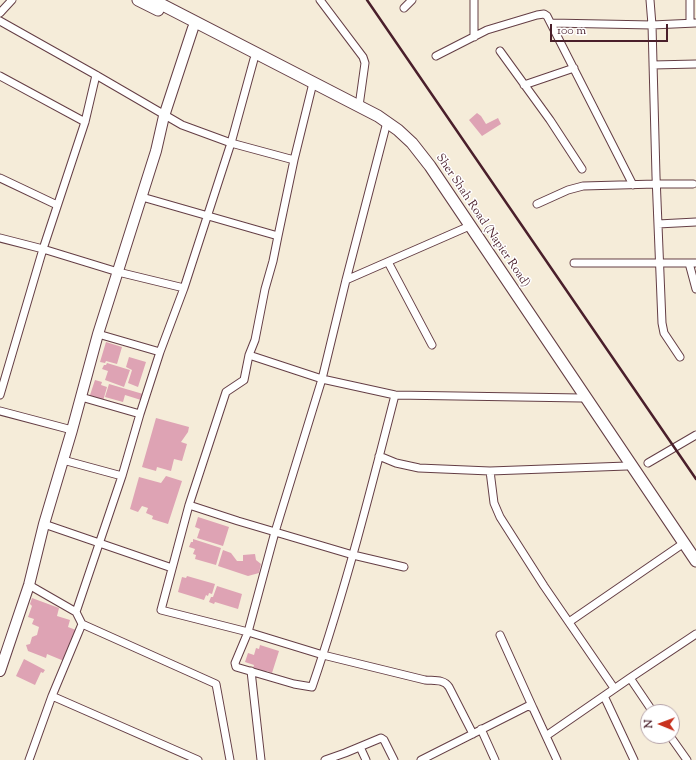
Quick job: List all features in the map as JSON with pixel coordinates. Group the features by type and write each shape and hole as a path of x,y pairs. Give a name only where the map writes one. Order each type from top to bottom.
{"main road":[{"name":"Sher Shah Road (Napier Road)","path":"138,0 254,59 359,106 378,116 398,130 412,143 430,166 696,561"},
{"name":"Sher Shah Road (Napier Road)","path":"153,0 296,77"},
{"path":"0,671 29,585 44,524 72,430 98,334 156,151 164,116 193,28"}],"street":[{"path":"0,13 12,0"},
{"path":"320,0 363,57 365,63 359,106"},
{"path":"404,8 412,0"},
{"path":"474,0 474,37"},
{"path":"650,0 656,184 664,333 680,358"},
{"path":"551,23 652,25 693,23 690,0"},
{"path":"436,56 487,30 537,14 544,14 551,23 633,185"},
{"path":"0,21 182,125 231,143 294,160"},
{"path":"500,51 550,120 582,169"},
{"path":"76,612 122,476 160,352 184,288 231,143 254,59"},
{"path":"653,65 696,64"},
{"path":"524,85 574,68"},
{"path":"0,395 43,249 84,122 96,75"},
{"path":"0,76 84,122"},
{"path":"312,87 294,160 255,340 249,355 244,380 226,392 189,505 161,610 248,632 323,655 425,680 442,681 447,683 473,734"},
{"path":"386,126 322,379 275,532 248,632 235,663 236,667 294,684 312,687 353,554 395,395"},
{"path":"0,178 57,205"},
{"path":"536,204 568,190 583,186 693,184"},
{"path":"142,196 278,236"},
{"path":"658,224 696,222"},
{"path":"346,280 465,228"},
{"path":"0,238 43,249 118,272 184,288"},
{"path":"388,262 432,345"},
{"path":"574,264 692,263 696,289"},
{"path":"98,334 160,352"},
{"path":"249,355 322,379 395,395 581,398"},
{"path":"81,397 140,414"},
{"path":"0,411 72,430"},
{"path":"648,463 696,435"},
{"path":"379,456 396,463 419,468 490,471 627,466"},
{"path":"63,460 122,476"},
{"path":"490,471 494,503 500,517 544,586 614,688"},
{"path":"189,505 275,532 404,567"},
{"path":"44,524 172,568"},
{"path":"569,622 681,546"},
{"path":"29,585 76,612 82,624 216,684 230,760"},
{"path":"29,760 52,696 82,624"},
{"path":"546,736 614,688 696,634"},
{"path":"500,635 556,760"},
{"path":"251,671 261,760"},
{"path":"630,678 648,704"},
{"path":"52,696 198,760"},
{"path":"604,696 634,760"},
{"path":"421,760 524,707 528,706 533,708"},
{"path":"481,729 495,760"},
{"path":"325,760 381,738 384,740 394,760"},
{"path":"675,744 686,760"},
{"path":"360,747 366,760"}],"building":[{"path":"477,113 486,124 498,118 501,124 482,136 469,120"},
{"path":"106,342 122,347 117,364 106,361 105,363 100,362"},
{"path":"129,357 146,362 138,387 128,383 132,370 126,367"},
{"path":"107,363 130,370 124,387 105,380 108,371 102,369"},
{"path":"95,380 102,382 101,385 107,387 103,401 89,398"},
{"path":"109,384 143,394 141,400 125,395 123,402 105,397"},
{"path":"156,418 189,427 188,432 181,442 187,444 182,461 174,459 171,471 157,467 156,471 142,467"},
{"path":"166,476 182,481 168,524 152,519 153,516 146,513 148,508 142,506 138,512 130,509 139,477 161,483"},
{"path":"198,517 229,527 223,546 197,538 200,529 195,527"},
{"path":"193,539 221,548 216,565 195,559 196,555 193,554 195,549 189,547 191,542 193,542"},
{"path":"223,550 231,553 237,561 243,561 243,555 255,554 256,560 261,564 259,573 248,576 218,566"},
{"path":"187,576 215,584 212,594 209,593 208,596 206,595 204,600 178,592 182,577 186,578"},
{"path":"217,586 242,594 238,609 215,602 214,604 209,602 211,597 213,597"},
{"path":"32,598 59,608 57,616 70,620 68,627 76,630 64,661 47,654 46,658 28,651 26,645 30,644 32,637 37,635 39,627 32,624 34,619 28,617 32,606 30,604"},
{"path":"260,645 279,651 272,673 253,668 254,665 245,662 248,653 254,655 256,648 259,649"},
{"path":"24,659 45,670 43,673 41,672 35,685 16,676"}],"railway":[{"path":"367,0 696,479"}]}
